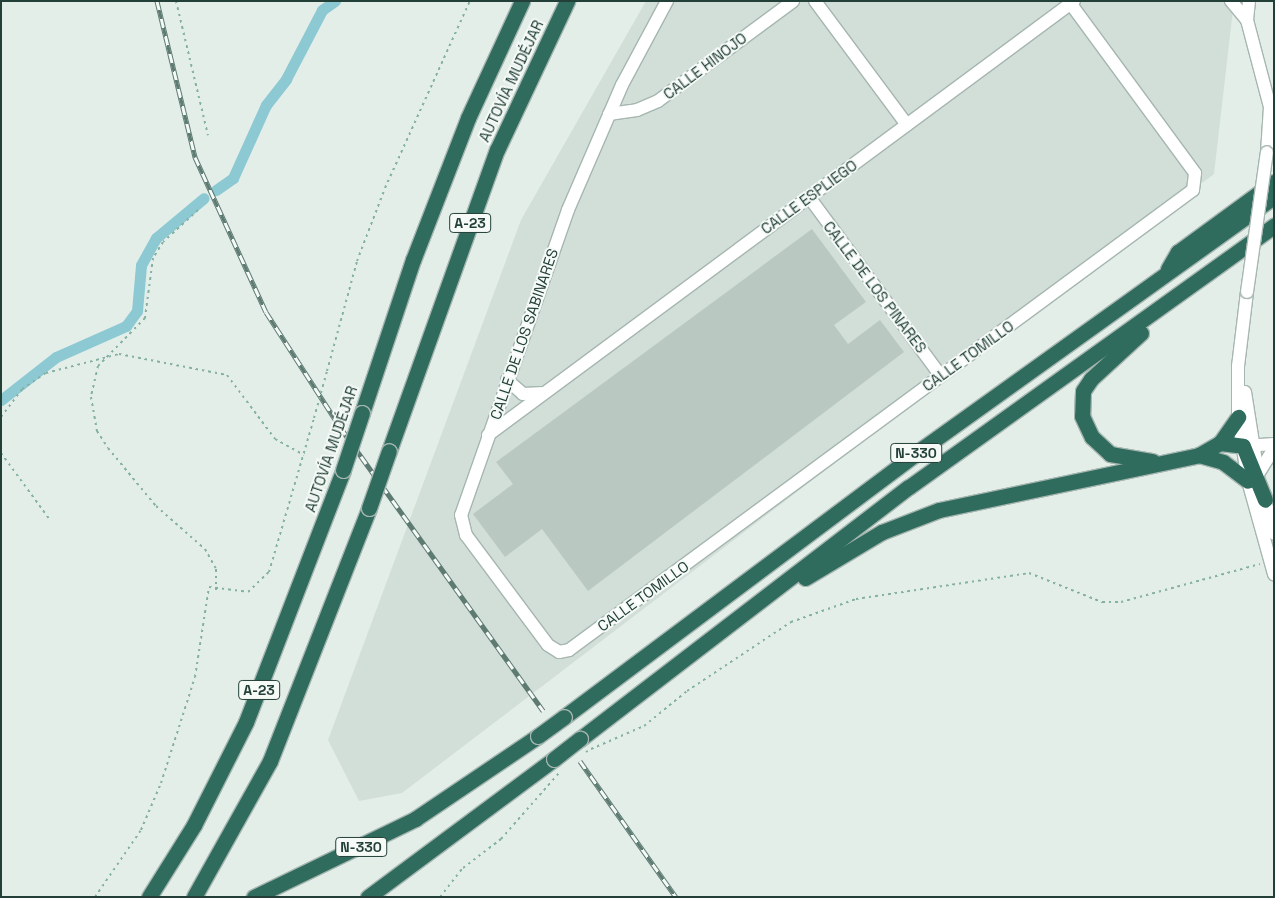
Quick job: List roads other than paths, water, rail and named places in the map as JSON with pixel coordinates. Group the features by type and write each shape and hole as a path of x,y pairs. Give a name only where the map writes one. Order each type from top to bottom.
{"highway":[{"name":"AUTOVÍA MUDÉJAR","path":"149,897 194,825 246,722 343,470 468,118 522,1"},
{"name":"AUTOVÍA MUDÉJAR","path":"194,897 270,761 369,508 498,150 567,1"},
{"path":"1165,274 1178,252 1274,182"},
{"name":"N-330","path":"254,897 415,819 538,736 1165,274 1274,197"},
{"name":"N-330","path":"368,897 558,765 909,487 1274,226"},
{"path":"1164,462 1110,454 1086,426 1081,403 1083,391 1102,366 1173,310 1189,287"},
{"path":"1205,456 1243,421"},
{"path":"1220,443 1248,446"},
{"path":"762,602 875,536 939,510 1248,446"},
{"path":"1248,446 1265,500"},
{"path":"1205,456 1253,478"},
{"path":"381,897 394,880"}],"street":[{"name":"CALLE DE LOS SABINARES","path":"559,652 548,645 461,525 507,380 609,114 667,1"},
{"name":"CALLE HINOJO","path":"609,114 637,110 658,101 793,1"},
{"path":"815,1 907,125"},
{"path":"1231,1 1247,20"},
{"path":"1249,1 1247,20 1270,107 1268,152 1241,355 1243,421 1272,568"},
{"name":"CALLE ESPLIEGO","path":"488,435 1073,2"},
{"name":"CALLE TOMILLO","path":"559,652 569,650 941,376 1195,185 1195,173 1073,2"},
{"name":"CALLE DE LOS PINARES","path":"809,198 941,376"},
{"path":"507,380 523,394 544,393"},
{"path":"1243,421 1274,445"},
{"path":"1248,446 1274,445"},
{"path":"1253,478 1274,445"},
{"path":"1253,478 1265,500 1274,534"}],"waterway":[{"path":"216,190 233,178 266,105 286,79 322,10 335,1"},
{"path":"1,400 56,357 126,326 137,311 141,265 156,238 204,198"}],"railway":[{"path":"157,1 195,157 266,312 340,427 543,711"},
{"path":"580,761 676,897"}]}
